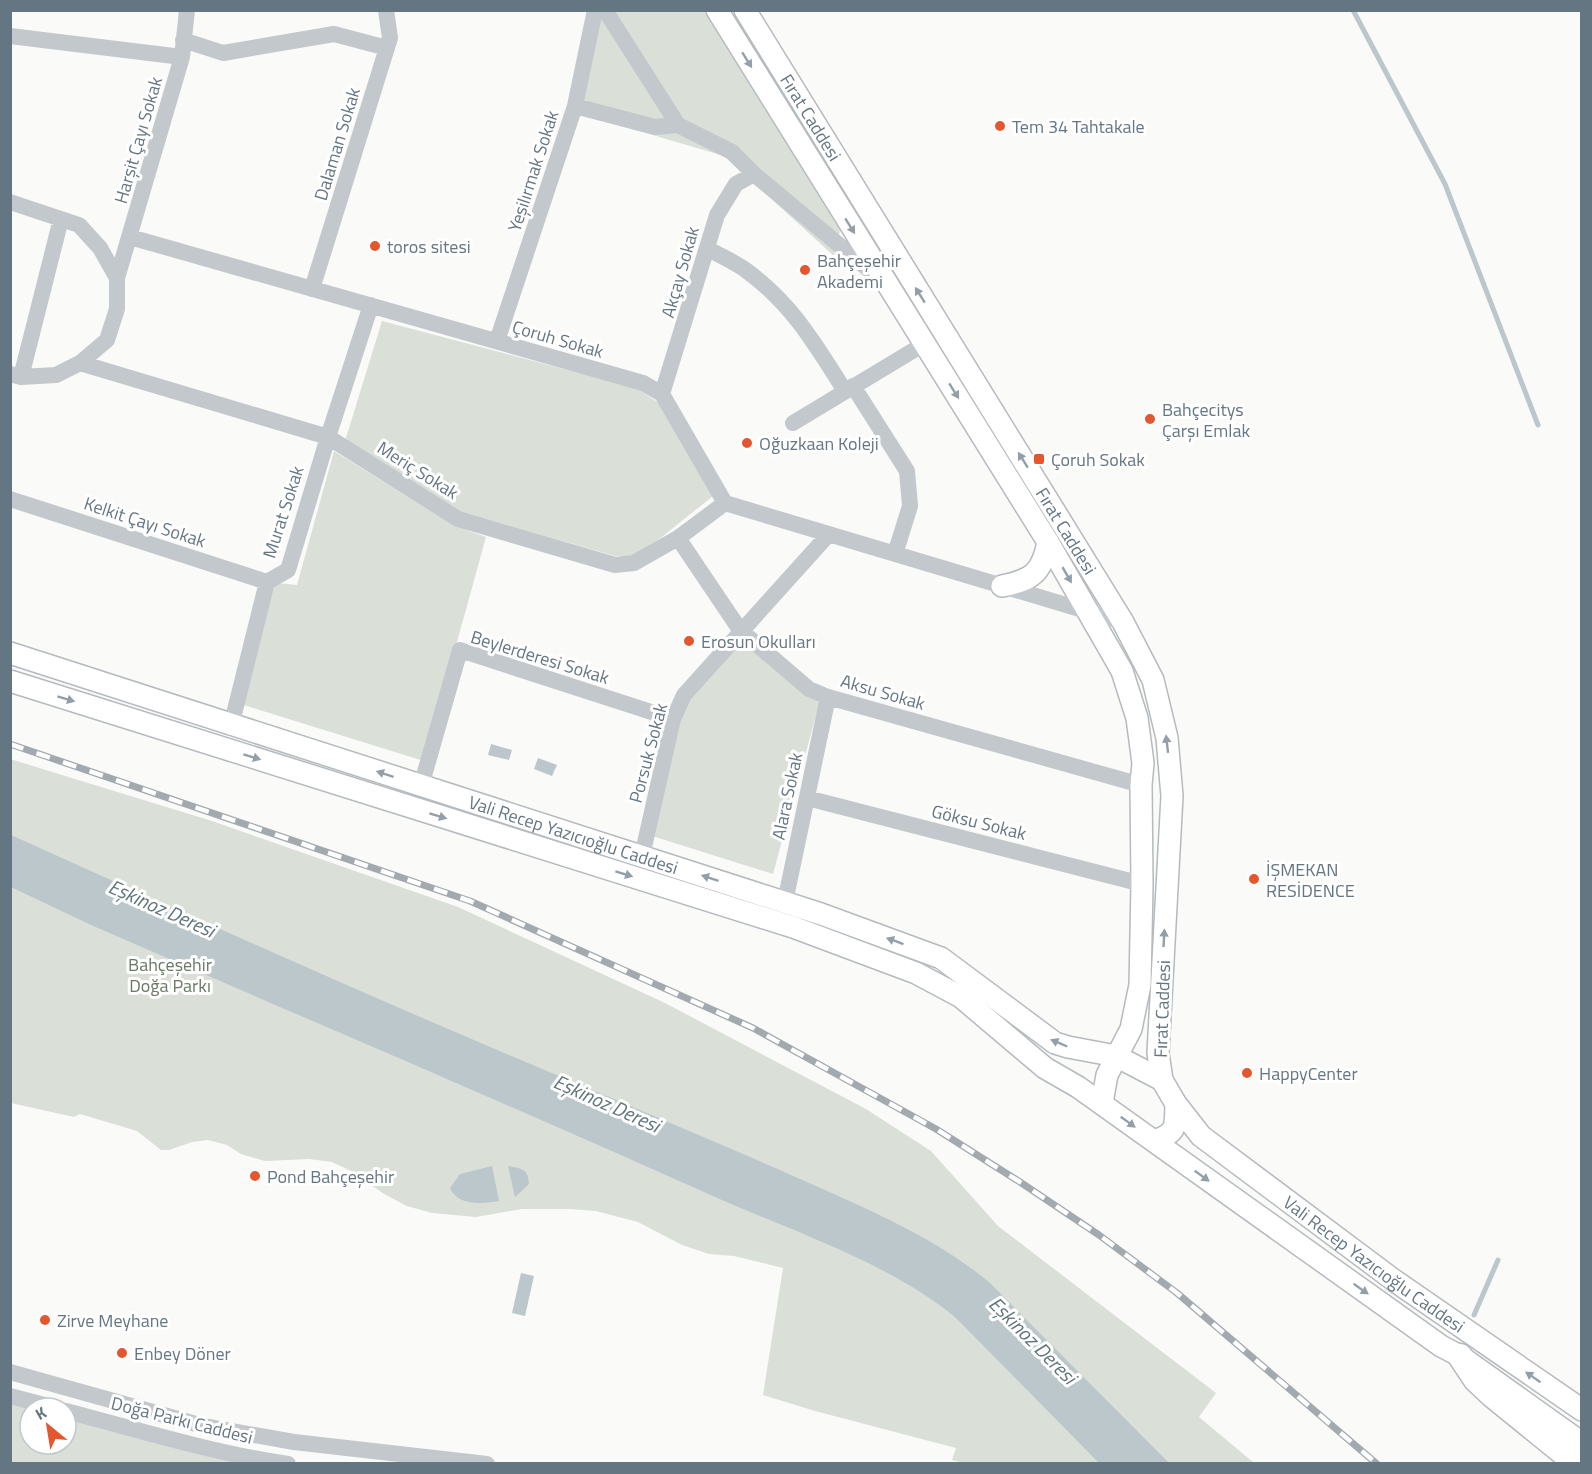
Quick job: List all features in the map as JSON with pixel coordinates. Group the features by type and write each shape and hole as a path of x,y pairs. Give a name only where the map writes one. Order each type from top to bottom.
{"highway":[{"path":"1460,1356 1476,1380 1492,1395 1577,1464"}],"main road":[{"name":"Fırat Caddesi","path":"717,10 1048,542 1122,671 1137,718 1143,763 1140,986 1131,1029 1107,1075 1102,1103"},
{"name":"Fırat Caddesi","path":"745,10 1123,622 1153,680 1167,738 1171,785 1158,1053 1162,1080"},
{"path":"1002,586 1025,581 1035,572 1042,563 1048,542"},
{"name":"Vali Recep Yazıcıoğlu Caddesi","path":"10,653 231,726 785,902 941,958 1055,1043 1116,1056 1162,1080 1176,1104 1201,1136 1395,1281 1581,1410"},
{"name":"Vali Recep Yazıcıoğlu Caddesi","path":"10,681 793,927 916,973 961,997 1045,1068 1102,1103 1441,1346 1460,1356 1581,1443"},
{"path":"1155,1141 1169,1136 1175,1125 1176,1104"}],"street":[{"name":"Harşit Çayı Sokak","path":"117,278 183,48 187,10"},
{"name":"Dalaman Sokak","path":"312,289 390,38 386,10"},
{"name":"Yeşilırmak Sokak","path":"496,341 575,106 595,10"},
{"path":"605,10 678,125 732,152 754,174 886,284"},
{"path":"10,36 223,52 334,34 387,48"},
{"path":"575,106 655,127 678,125"},
{"name":"Akçay Sokak","path":"662,394 717,214 736,184 754,174"},
{"path":"10,202 61,219 79,225 100,248 117,278 117,309 107,340 80,363 56,375 16,375 61,219"},
{"name":"Çoruh Sokak","path":"129,237 643,383 662,394"},
{"path":"706,248 747,271 786,305 804,325 907,471 910,506 895,554"},
{"name":"Murat Sokak","path":"231,726 267,582 288,570 371,305"},
{"path":"793,423 924,344"},
{"name":"Meriç Sokak","path":"80,363 328,437 458,519 615,565 634,563 678,538 725,503"},
{"path":"662,394 725,503 1123,622"},
{"name":"Kelkit Çayı Sokak","path":"10,499 267,582"},
{"name":"Porsuk Sokak","path":"642,856 674,718 684,695 740,630 829,534"},
{"name":"Aksu Sokak","path":"678,538 740,630 809,689 828,698 1141,785"},
{"name":"Beylerderesi Sokak","path":"421,786 460,650 674,718"},
{"name":"Alara Sokak","path":"785,902 828,698"},
{"name":"Göksu Sokak","path":"807,798 1142,884"},
{"path":"10,1372 203,1426 294,1442 487,1464"},
{"name":"Doğa Parkı Caddesi","path":"78,1414 175,1440 288,1464"}],"green space":[{"path":"594,11 704,11 840,230 834,256 724,156 568,110"},
{"path":"382,321 636,388 659,403 713,496 638,556 615,556 457,511 345,441"},
{"path":"334,451 455,526 486,537 424,761 234,702 267,582 297,585"},
{"path":"741,638 821,697 773,874 649,835 687,697"},
{"name":"Bahçeşehir Doğa Parkı","path":"10,759 212,821 458,907 665,1003 866,1109 931,1151 998,1226 1216,1393 1199,1417 1254,1463 964,1463 952,1460 956,1448 763,1395 783,1268 734,1256 709,1254 682,1245 638,1222 596,1211 522,1209 476,1217 432,1213 407,1206 384,1194 353,1172 332,1162 309,1159 265,1161 241,1154 227,1145 208,1140 161,1150 137,1131 80,1114 74,1117 11,1103"},
{"path":"10,1396 18,1401 18,1456 78,1456 78,1414 288,1463 11,1463"}],"water":[{"path":"491,744 512,750 509,760 488,755"},
{"path":"538,758 557,765 552,776 534,769"},
{"name":"Eşkinoz Deresi","path":"11,835 496,1050 771,1166 874,1212 922,1237 989,1282 1169,1463 1099,1463 956,1318 899,1279 868,1263 91,925 11,887"},
{"path":"492,1166 499,1201 478,1203 465,1201 454,1194 450,1188 460,1174"},
{"path":"508,1166 523,1170 528,1179 529,1184 515,1197"},
{"path":"521,1273 534,1276 525,1316 512,1313"}],"waterway":[{"path":"1353,10 1445,184 1538,425"},
{"path":"1474,1315 1498,1260"}],"railway":[{"path":"10,744 470,901 753,1028 936,1129 1099,1235 1177,1293 1377,1464"}],"place":[{"name":"Tem 34 Tahtakale","path":"1000,126"},
{"name":"toros sitesi","path":"375,246"},
{"name":"Bahçeşehir Akademi","path":"805,270"},
{"name":"Bahçecitys Çarşı Emlak","path":"1150,419"},
{"name":"Oğuzkaan Koleji","path":"747,443"},
{"name":"Çoruh Sokak","path":"1039,459"},
{"name":"Erosun Okulları","path":"689,641"},
{"name":"İŞMEKAN RESİDENCE","path":"1254,879"},
{"name":"HappyCenter","path":"1247,1073"},
{"name":"Pond Bahçeşehir","path":"255,1176"},
{"name":"Zirve Meyhane","path":"45,1320"},
{"name":"Enbey Döner","path":"122,1353"}]}
